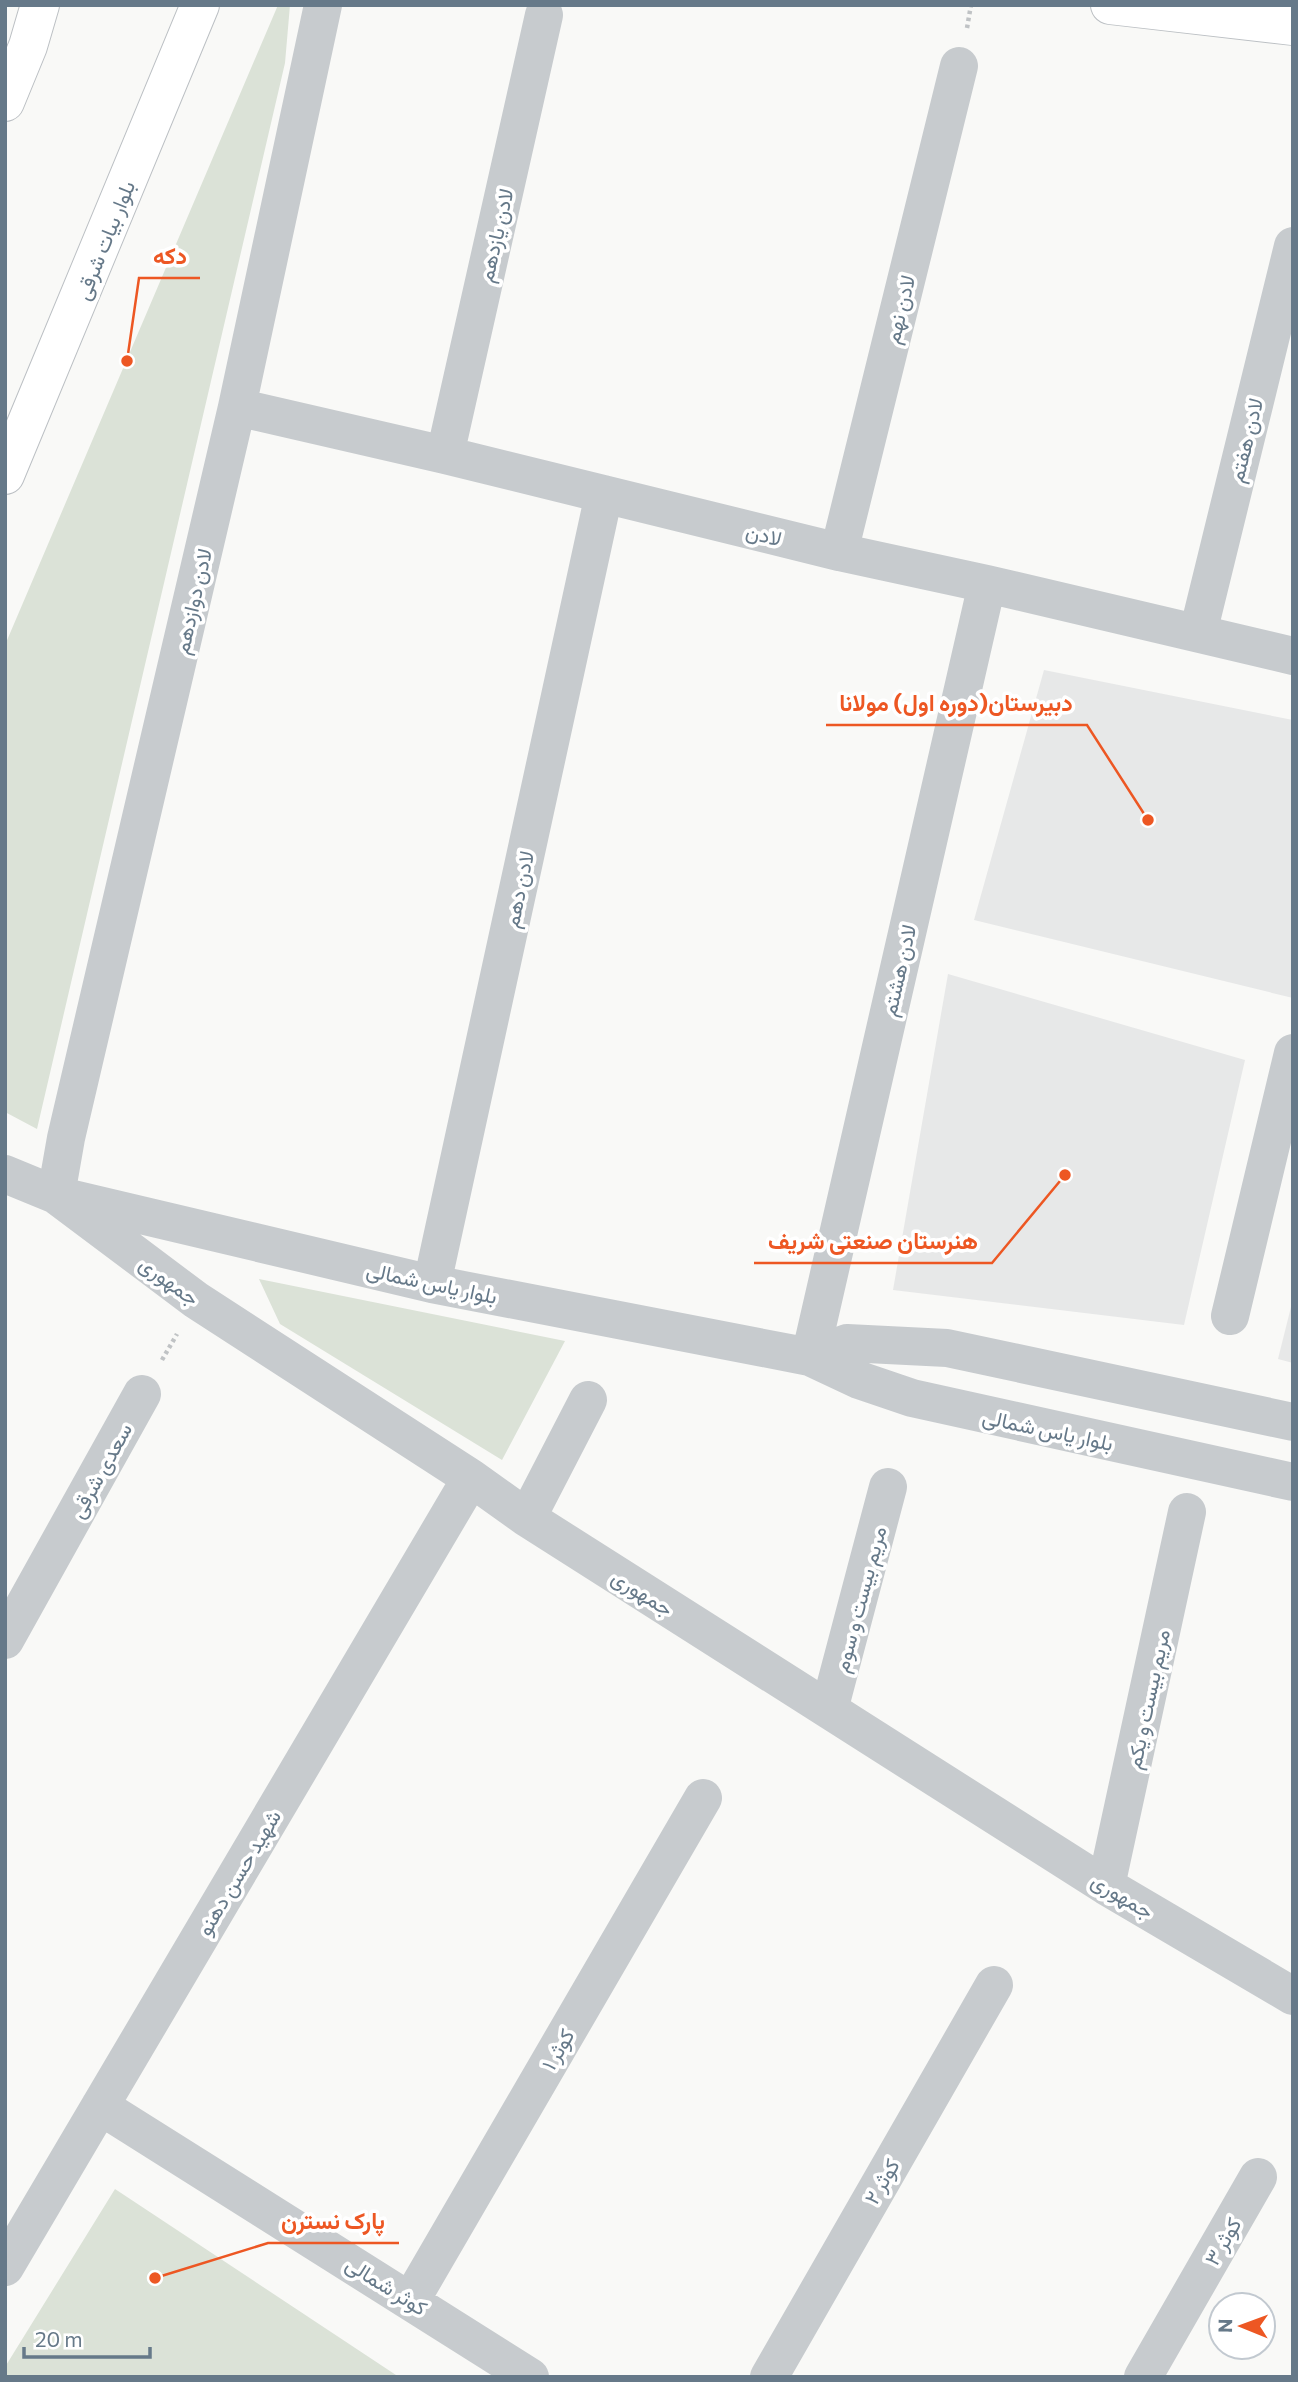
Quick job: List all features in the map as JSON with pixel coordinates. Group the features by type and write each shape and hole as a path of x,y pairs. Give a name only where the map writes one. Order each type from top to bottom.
{"main road":[{"path":"15,5 28,46"},
{"path":"5,102 28,46 40,5"},
{"name":"بلوار بیات شرقی","path":"5,475 200,5"},
{"path":"1110,5 1293,26"}],"street":[{"name":"لادن دوازدهم","path":"56,1195 66,1138 237,407 323,5"},
{"name":"لادن یازدهم","path":"445,455 544,15"},
{"name":"لادن نهم","path":"838,552 959,66"},
{"name":"لادن هفتم","path":"1198,634 1293,246"},
{"name":"لادن","path":"237,407 445,455 838,552 1293,656"},
{"name":"لادن دهم","path":"432,1284 604,494"},
{"name":"لادن هشتم","path":"810,1357 986,584"},
{"path":"1230,1316 1293,1053"},
{"name":"جمهوری","path":"5,1174 56,1195 196,1300 471,1478 527,1518 1106,1886 1293,1996"},
{"name":"بلوار یاس شمالی","path":"56,1195 432,1284 810,1357 859,1380 912,1398 1293,1482"},
{"path":"810,1357 847,1343 947,1348 1293,1422"},
{"name":"سعدی شرقی","path":"5,1640 142,1394"},
{"path":"527,1518 588,1399"},
{"name":"شهید حسن دهنو","path":"5,2267 471,1478"},
{"name":"مریم بیست و سوم","path":"829,1710 888,1487"},
{"name":"مریم بیست و یکم","path":"1106,1886 1187,1512"},
{"name":"کوثر ۱","path":"411,2300 703,1798"},
{"name":"کوثر ۲","path":"769,2377 994,1985"},
{"name":"کوثر شمالی","path":"100,2106 530,2377"},
{"name":"کوثر ۳","path":"1143,2377 1258,2177"}],"path":[{"path":"142,1394 196,1300"}],"shaded area":[{"path":"278,5 290,5 285,63 37,1129 5,1112 5,645"},
{"path":"1044,670 1293,720 1293,998 974,920"},
{"path":"948,974 1245,1060 1184,1325 893,1290"},
{"path":"259,1279 565,1341 502,1460 280,1324"},
{"path":"1293,1299 1293,1363 1278,1359"},
{"path":"115,2189 399,2377 5,2377 5,2367"}],"place":[{"name":"دکه","path":"127,361"},
{"name":"دبیرستان(دوره اول) مولانا","path":"1148,820"},
{"name":"هنرستان صنعتی شریف","path":"1065,1175"},
{"name":"پارک نسترن","path":"155,2278"}]}
